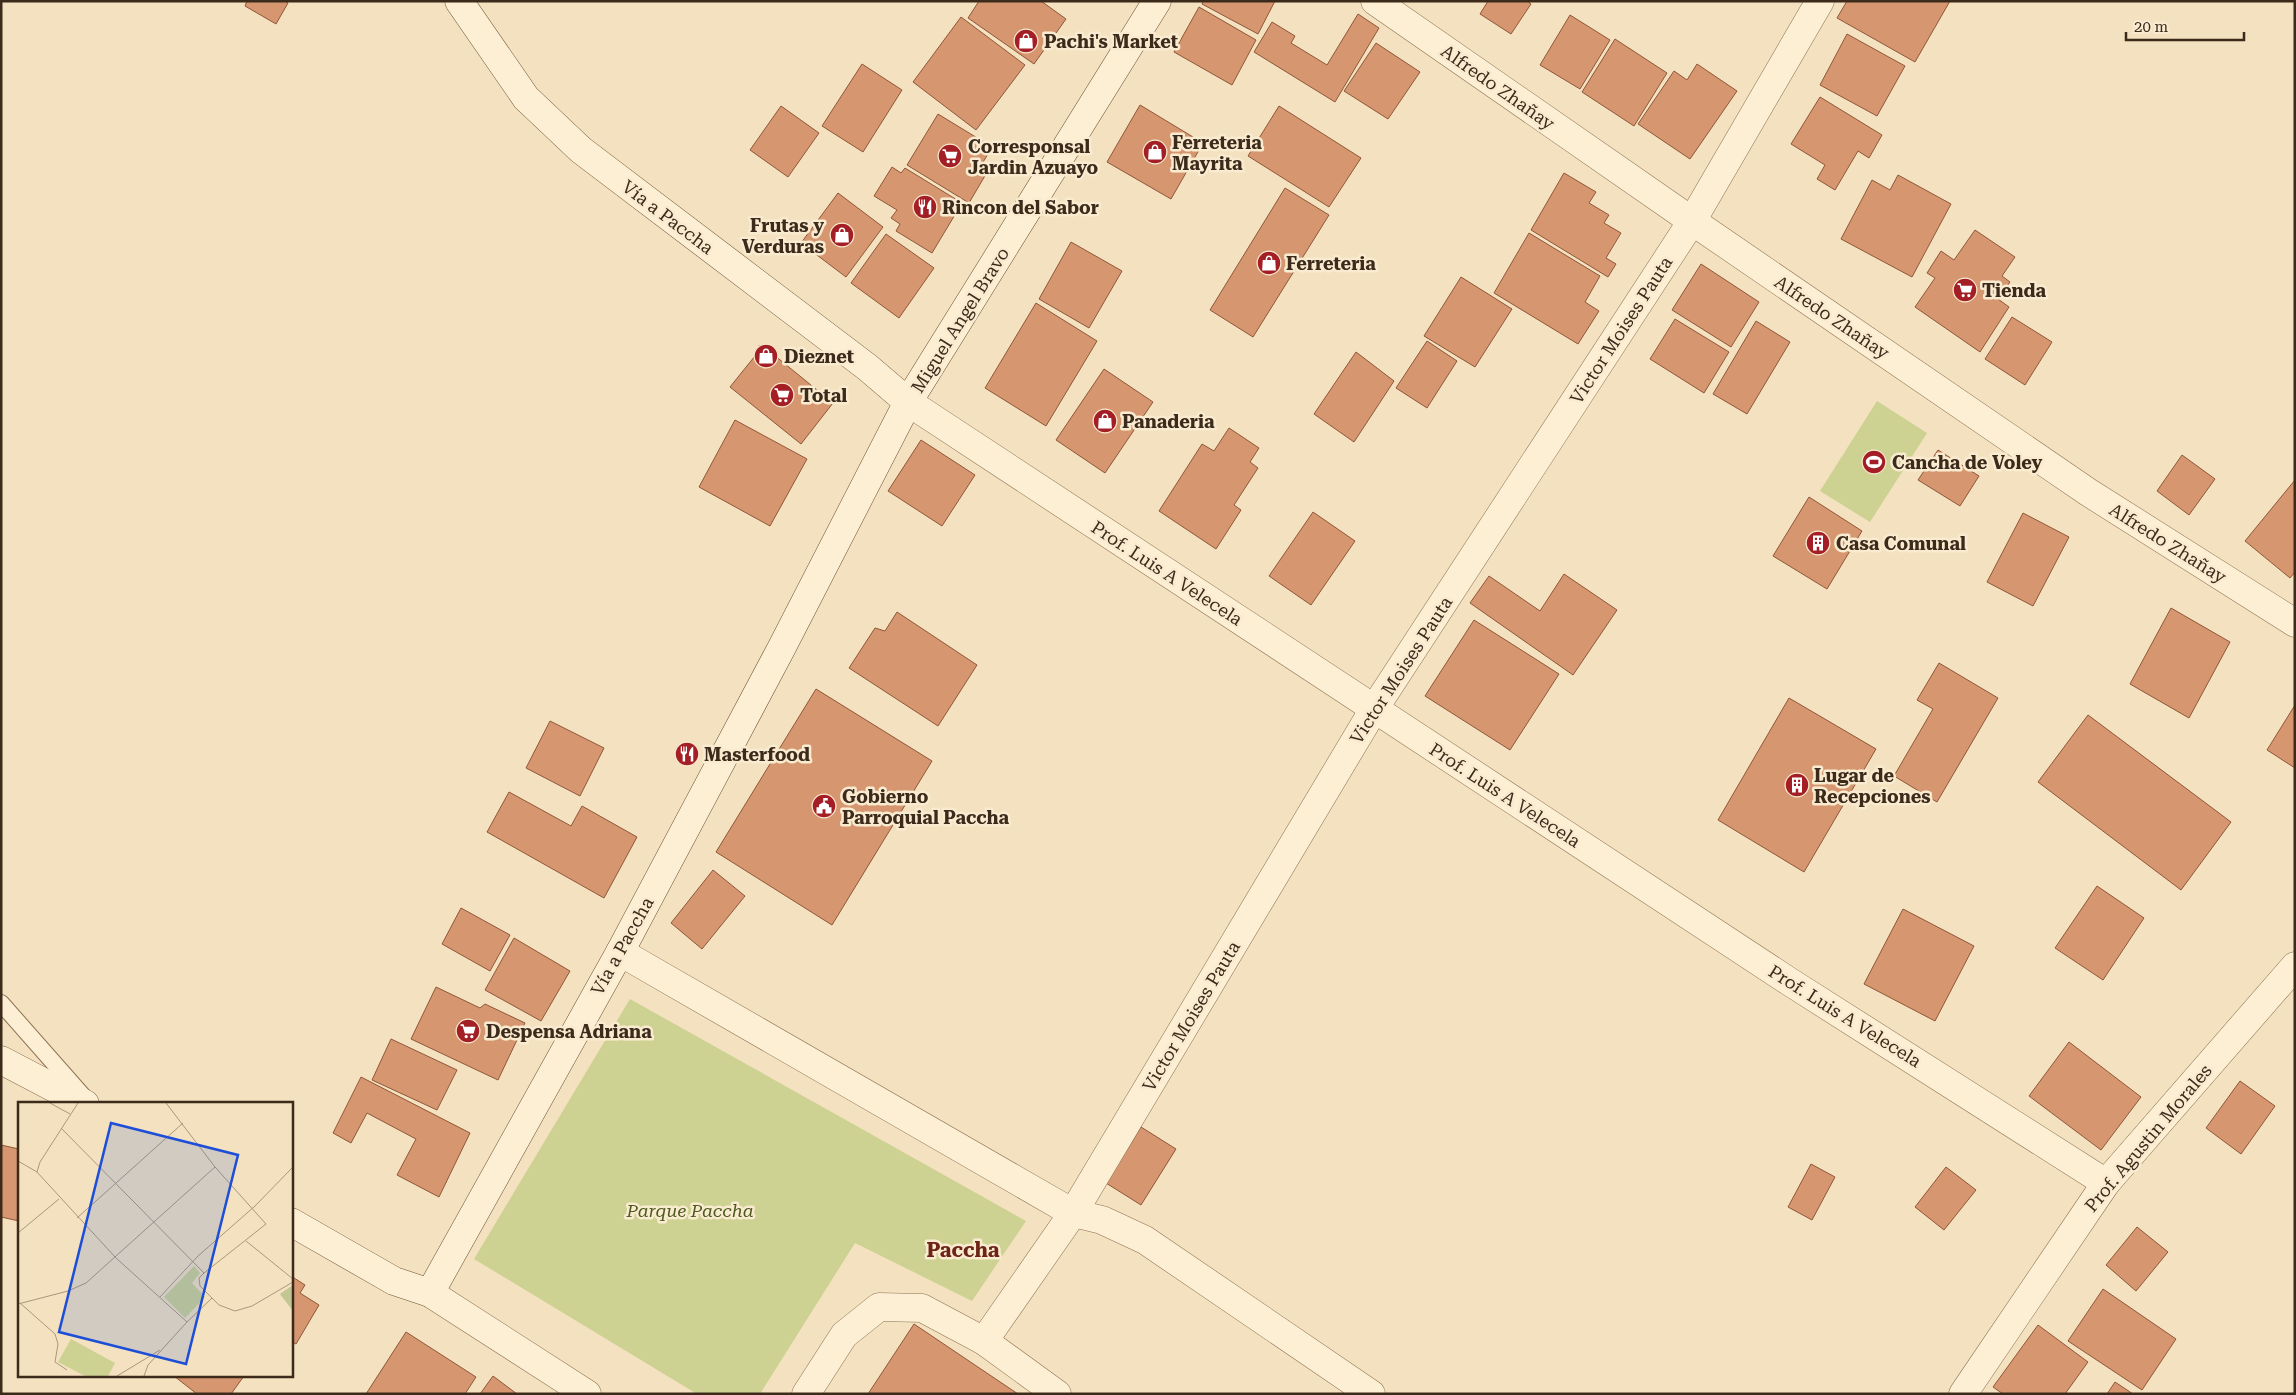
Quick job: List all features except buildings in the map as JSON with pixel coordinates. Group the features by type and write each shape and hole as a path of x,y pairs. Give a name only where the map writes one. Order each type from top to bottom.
{"street":[{"name":"Vía a Paccha","path":"459,1 526,98 581,150 867,367 908,402"},
{"name":"Miguel Angel Bravo","path":"781,649 908,402 1157,1"},
{"name":"Alfredo Zhañay","path":"1375,1 2088,492 2295,623"},
{"name":"Victor Moises Pauta","path":"984,1341 1073,1213 1374,709 1692,221 1820,1"},
{"name":"Prof. Luis A Velecela","path":"908,402 1790,982 2106,1182"},
{"name":"Vía a Paccha","path":"430,1293 620,952 781,649"},
{"path":"620,952 1073,1213 1102,1220 1145,1240 1371,1394"},
{"name":"Prof. Agustin Morales","path":"1963,1394 2106,1182 2295,966"},
{"path":"1,1060 81,1102"},
{"path":"292,1223 394,1281 430,1293 586,1394"},
{"path":"806,1394 844,1335 879,1307 922,1308 984,1341 1057,1394"}],"lane":[{"path":"1,1003 88,1102"}],"green space":[{"name":"Cancha de Voley","path":"1877,401 1927,433 1870,522 1820,491"},
{"name":"Parque Paccha","path":"630,999 1026,1221 972,1301 855,1243 760,1394 697,1394 474,1259"}],"place":[{"name":"Pachi's Market","path":"1026,41"},
{"name":"Ferreteria Mayrita","path":"1155,152"},
{"name":"Corresponsal Jardin Azuayo","path":"950,156"},
{"name":"Rincon del Sabor","path":"925,207"},
{"name":"Frutas y Verduras","path":"842,235"},
{"name":"Ferreteria","path":"1269,263"},
{"name":"Tienda","path":"1965,290"},
{"name":"Dieznet","path":"766,356"},
{"name":"Total","path":"782,395"},
{"name":"Panaderia","path":"1105,421"},
{"name":"Cancha de Voley","path":"1874,462"},
{"name":"Casa Comunal","path":"1818,543"},
{"name":"Masterfood","path":"687,754"},
{"name":"Lugar de Recepciones","path":"1797,785"},
{"name":"Gobierno Parroquial Paccha","path":"824,806"},
{"name":"Despensa Adriana","path":"468,1031"}],"district":[{"name":"Paccha","path":"963,1250"}]}
